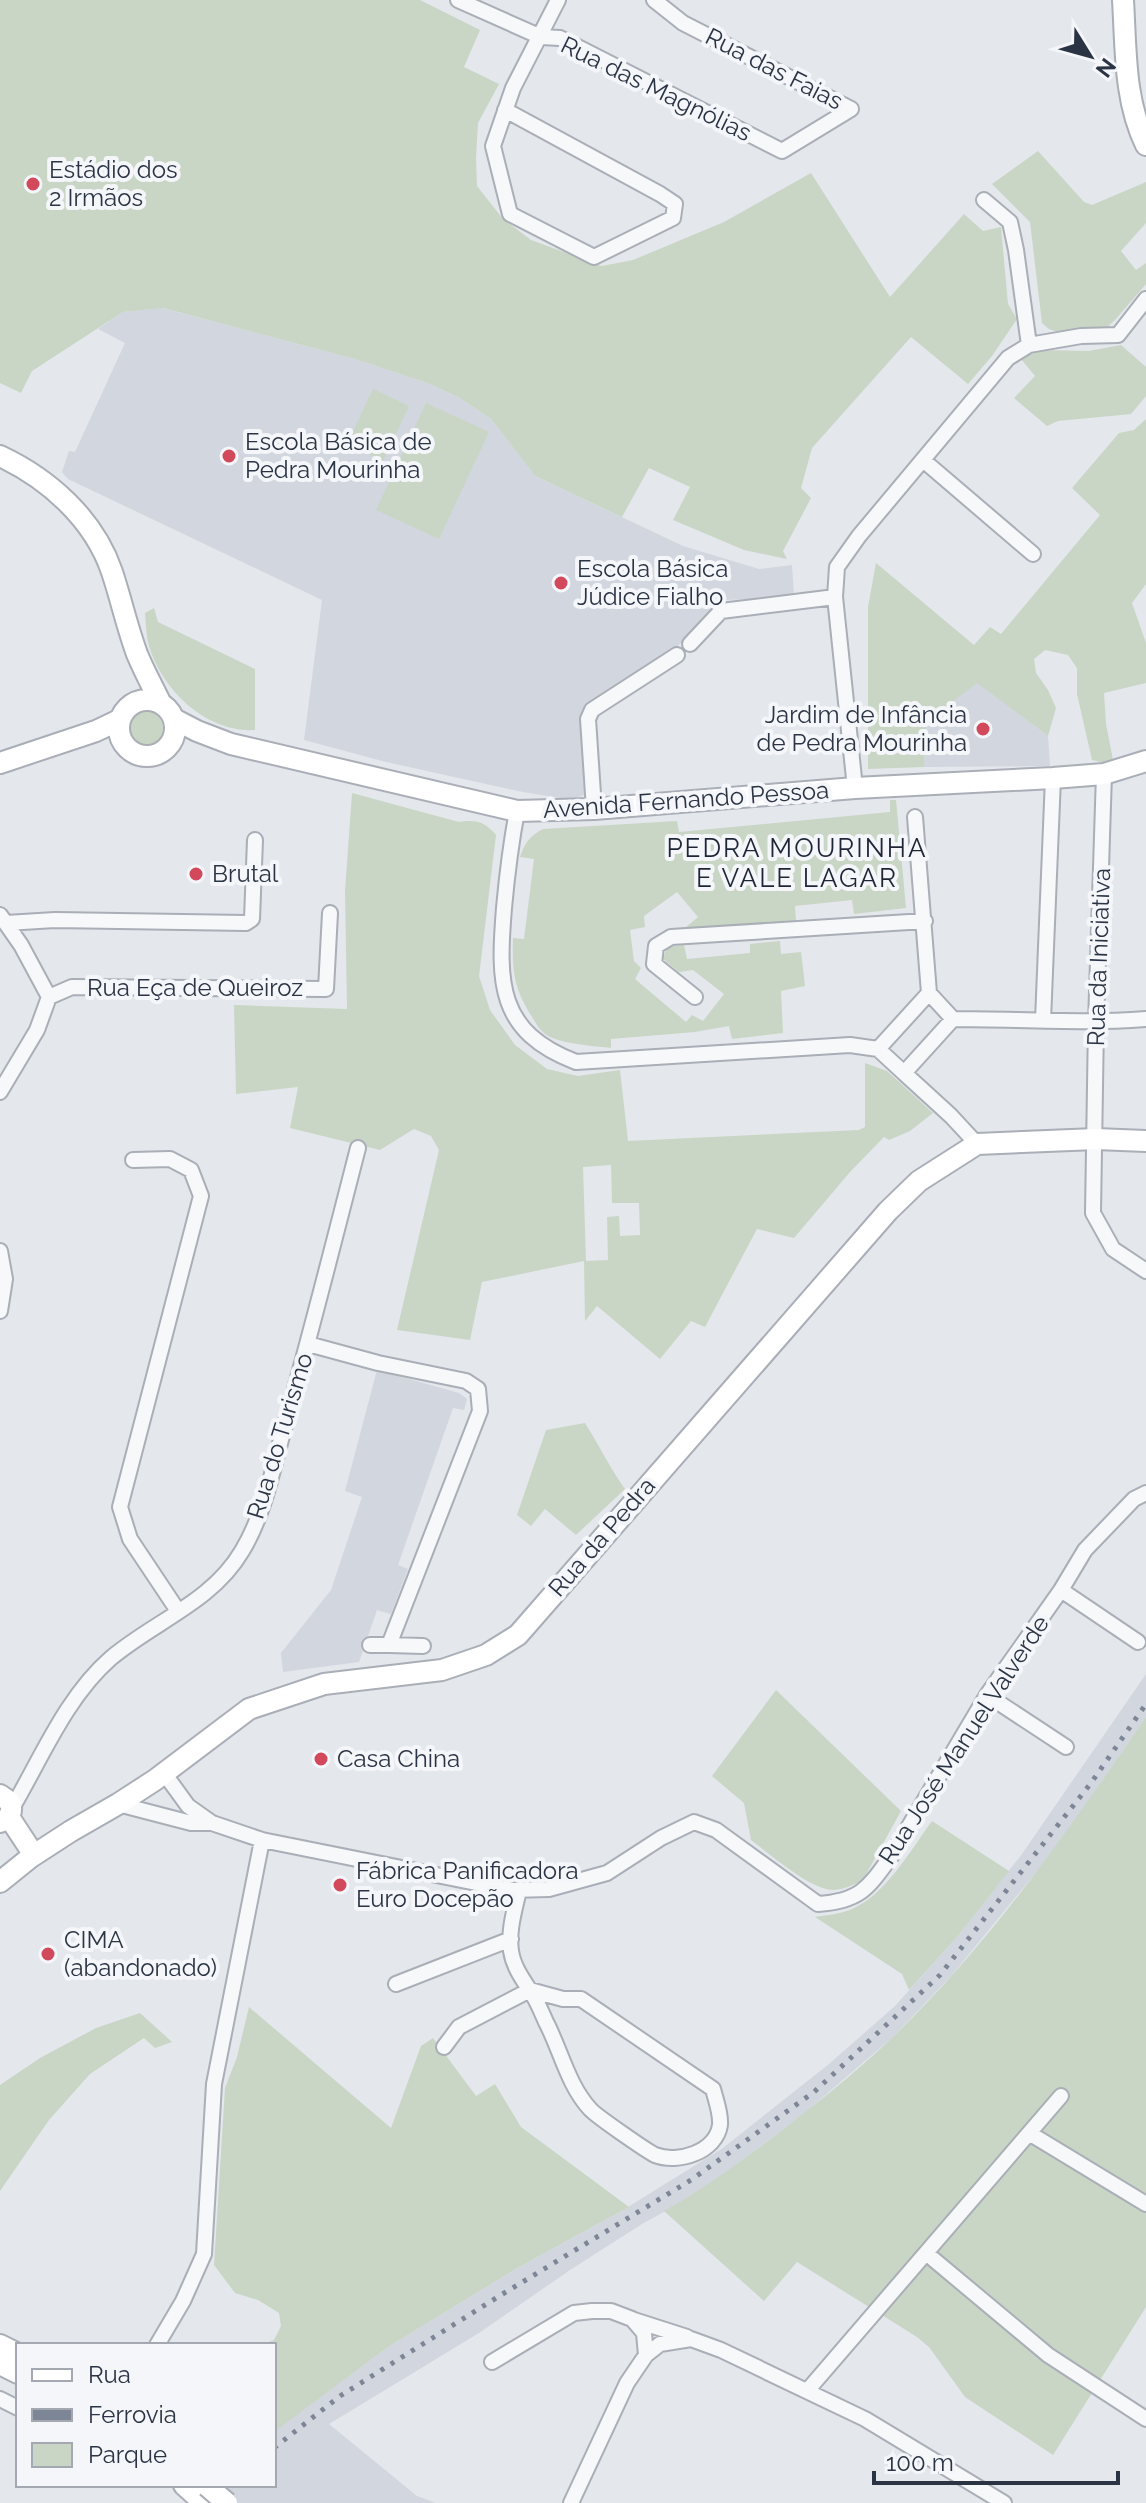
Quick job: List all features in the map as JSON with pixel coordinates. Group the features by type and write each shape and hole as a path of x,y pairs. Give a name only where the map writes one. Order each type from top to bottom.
{"street":[{"name":"Rua das Magnólias","path":"458,0 541,37 560,38 782,151 808,137"},
{"path":"505,110 660,194 675,204 673,218 594,257 510,214 493,146 505,110 513,88 558,0"},
{"name":"Rua das Faias","path":"654,0 683,23 851,109 808,137"},
{"path":"1123,0 1129,96 1146,145"},
{"path":"984,200 1010,222 1029,345"},
{"path":"855,788 835,597 837,567 859,536 1008,358 1029,345 1081,336 1118,335 1146,299"},
{"path":"0,456 39,478 69,502 96,540 111,569 137,653 168,711 175,734 167,748"},
{"path":"923,460 1033,554"},
{"path":"690,644 721,611 835,597"},
{"path":"137,653 140,700"},
{"path":"594,809 588,719 592,710 677,655"},
{"path":"0,763 63,743 119,720 131,705 140,700 154,701 197,731 231,744"},
{"path":"119,720 118,729 125,746 132,752 150,756 167,748 204,743 231,744"},
{"path":"63,743 125,746"},
{"name":"Avenida Fernando Pessoa","path":"231,744 517,811 594,809 855,788 1104,774 1146,761"},
{"name":"Rua da Iniciativa","path":"1096,1139 1096,1023 1104,774"},
{"path":"1043,1020 1053,778"},
{"path":"517,811 510,845 500,958 509,1007 539,1044 576,1062 850,1045 878,1049 977,1144 1096,1139 1146,1141"},
{"path":"915,817 929,993 953,1019 1096,1023 1146,1019"},
{"path":"3,919 246,923 252,919 255,840"},
{"name":"Rua Eça de Queiroz","path":"49,997 72,987 326,989 330,913"},
{"path":"0,1092 37,1030 49,997 3,919"},
{"path":"695,997 654,964 656,946 671,937 925,921"},
{"path":"878,1049 929,993"},
{"path":"904,1073 953,1019"},
{"path":"1096,1139 1093,1213 1113,1249 1146,1271"},
{"name":"Rua da Pedra","path":"0,1882 34,1855 164,1773 249,1709 324,1684 442,1670 486,1655 518,1635 888,1211 919,1181 977,1144"},
{"name":"Rua do Turismo","path":"4,1808 27,1782 81,1691 110,1659 220,1582 242,1551 260,1514 358,1148"},
{"path":"133,1160 170,1159 191,1170 201,1196 120,1507 130,1539 178,1611"},
{"path":"0,1251 5,1279 0,1311"},
{"path":"308,1344 378,1363 466,1381 478,1389 480,1411 389,1645"},
{"name":"Rua José Manuel Valverde","path":"212,1823 262,1840 519,1890 549,1889 607,1873 661,1838 694,1822 716,1830 818,1904 855,1898 875,1879 892,1855 987,1695 1061,1590 1085,1550 1134,1499 1146,1493"},
{"path":"1061,1590 1138,1642"},
{"path":"370,1645 423,1646"},
{"path":"987,1695 1066,1747"},
{"path":"164,1773 188,1806 212,1823"},
{"path":"118,1804 191,1823 212,1823"},
{"path":"4,1808 34,1855"},
{"path":"158,2343 183,2301 204,2254 214,2084 262,1840"},
{"path":"444,2047 459,2027 530,1990 563,1999 581,1999 713,2089 720,2128 711,2143 697,2153 680,2158 656,2155 591,2111 573,2085 549,2027 530,1990 522,1980 511,1951 512,1922 519,1890"},
{"path":"396,1984 511,1939"},
{"path":"807,2391 1061,2096"},
{"path":"1029,2133 1146,2204"},
{"path":"926,2253 1048,2355 1146,2419"},
{"path":"492,2362 574,2313 611,2311 721,2350 807,2391 902,2439 1004,2503"},
{"path":"630,2318 644,2333 646,2355"},
{"path":"571,2503 627,2383 646,2355 660,2344 691,2339"},
{"path":"200,2491 227,2503"}],"shaded area":[{"name":"Escola Básica Júdice Fialho","path":"162,308 355,359 427,383 458,397 491,419 535,476 683,546 759,569 792,565 794,597 725,600 708,612 695,630 672,651 597,698 591,705 589,787 584,795 572,800 386,762 304,740 322,600 68,479 62,472 69,451 75,452 125,343 98,329 123,312"},
{"name":"Jardim de Infância de Pedra Mourinha","path":"977,682 1048,736 1050,766 924,767 926,722"},
{"path":"377,1370 459,1393 467,1399 464,1410 453,1408 398,1565 408,1569 391,1614 377,1610 359,1662 283,1672 281,1653 331,1590 362,1497 345,1491"},
{"path":"1146,1674 1146,1717 1059,1844 952,1975 894,2036 801,2116 698,2193 642,2224 479,2333 329,2424 417,2496 436,2503 197,2503 213,2487 276,2487 276,2430 282,2425 388,2347 519,2267 620,2212 723,2148 829,2064 895,2006 957,1937 1022,1854"}],"green space":[{"path":"0,0 420,0 480,30 464,67 499,84 478,123 477,186 503,219 531,240 602,266 633,260 724,222 811,173 890,297 964,214 983,231 1001,227 1008,304 1017,319 968,384 911,337 812,448 801,488 811,498 783,551 787,559 744,550 673,520 690,487 649,468 622,517 535,476 491,419 458,397 427,383 355,359 163,308 123,312 32,371 21,393 0,383"},
{"path":"1038,151 1084,202 1092,205 1146,182 1146,223 1121,251 1136,270 1146,263 1146,284 1106,328 1058,332 1042,323 1030,222 992,184"},
{"path":"1121,345 1146,367 1146,396 1131,414 1058,421 1047,426 1014,398 1035,376 1021,359 1038,350 1089,351"},
{"path":"373,389 409,406 383,461 347,444"},
{"path":"426,403 489,432 439,539 376,510"},
{"path":"1146,419 1146,584 1132,603 1146,643 1146,683 1104,693 1114,765 1092,760 1077,694 1077,668 1068,655 1045,650 1034,659 1036,673 1056,708 1048,736 977,683 926,722 924,767 868,769 868,607 876,563 974,645 990,627 1001,634 1100,515 1072,488 1119,433 1134,430"},
{"path":"154,608 158,622 255,669 255,730 221,725 190,707 177,694 157,665 149,645 145,613"},
{"path":"145,711 158,716 163,729 158,742 145,747 132,742 127,729 132,716"},
{"path":"352,793 459,822 480,822 488,827 496,835 479,976 490,1010 515,1045 547,1069 578,1076 620,1070 628,1141 859,1130 865,1127 865,1063 887,1071 933,1113 910,1131 889,1140 884,1137 794,1238 757,1229 705,1327 691,1321 660,1359 597,1306 585,1321 584,1261 482,1282 470,1340 397,1330 439,1150 431,1136 414,1129 380,1150 290,1128 298,1087 236,1094 234,1005 347,1009 345,891","holes":["611,1165 612,1203 639,1203 640,1235 620,1236 619,1216 607,1217 608,1260 586,1261 583,1167"]},
{"path":"890,800 896,800 906,908 854,914 852,900 795,906 796,921 689,930 685,928 698,917 677,892 644,916 645,927 630,930 634,961 641,968 635,979 686,1022 692,1015 703,1021 724,994 693,970 679,972 663,959 667,947 684,945 687,959 750,953 750,944 780,941 781,954 801,952 805,986 781,991 783,1033 732,1039 729,1026 611,1039 611,1048 555,1039 541,1030 526,1007 514,970 513,938 524,939 534,859 520,857 528,840 543,829 677,821 679,832 890,812"},
{"path":"585,1423 625,1489 576,1535 545,1509 531,1526 517,1515 546,1430"},
{"path":"776,1690 901,1811 863,1880 848,1887 822,1888 790,1870 751,1840 744,1803 712,1776"},
{"path":"1146,1717 1146,2307 1053,2455 965,2397 929,2347 917,2337 797,2262 764,2301 664,2211 727,2171 814,2105 895,2035 931,1999 1028,1882"},
{"path":"932,1821 1009,1871 957,1937 909,1990 902,1974 815,1917 848,1911 875,1893 896,1871"},
{"path":"249,2007 391,2128 421,2046 433,2038 476,2096 495,2084 521,2127 629,2207 519,2267 388,2347 276,2431 276,2343 266,2343 274,2340 281,2326 279,2313 258,2300 235,2293 214,2265 225,2088 237,2057"},
{"path":"140,2013 172,2042 155,2048 144,2038 90,2074 49,2120 0,2191 0,2085 40,2058 96,2028"}],"railway":[{"path":"276,2446 340,2396 691,2180 814,2092 940,1975 1091,1783 1146,1704"},
{"path":"213,2503 230,2487"}],"place":[{"name":"Estádio dos 2 Irmãos","path":"33,184"},
{"name":"Escola Básica de Pedra Mourinha","path":"229,456"},
{"name":"Escola Básica Júdice Fialho","path":"561,583"},
{"name":"Jardim de Infância de Pedra Mourinha","path":"983,729"},
{"name":"Brutal","path":"196,874"},
{"name":"Casa China","path":"321,1759"},
{"name":"Fábrica Panificadora Euro Docepão","path":"340,1885"},
{"name":"CIMA (abandonado)","path":"48,1954"}],"district":[{"name":"PEDRA MOURINHA E VALE LAGAR","path":"797,863"}]}
